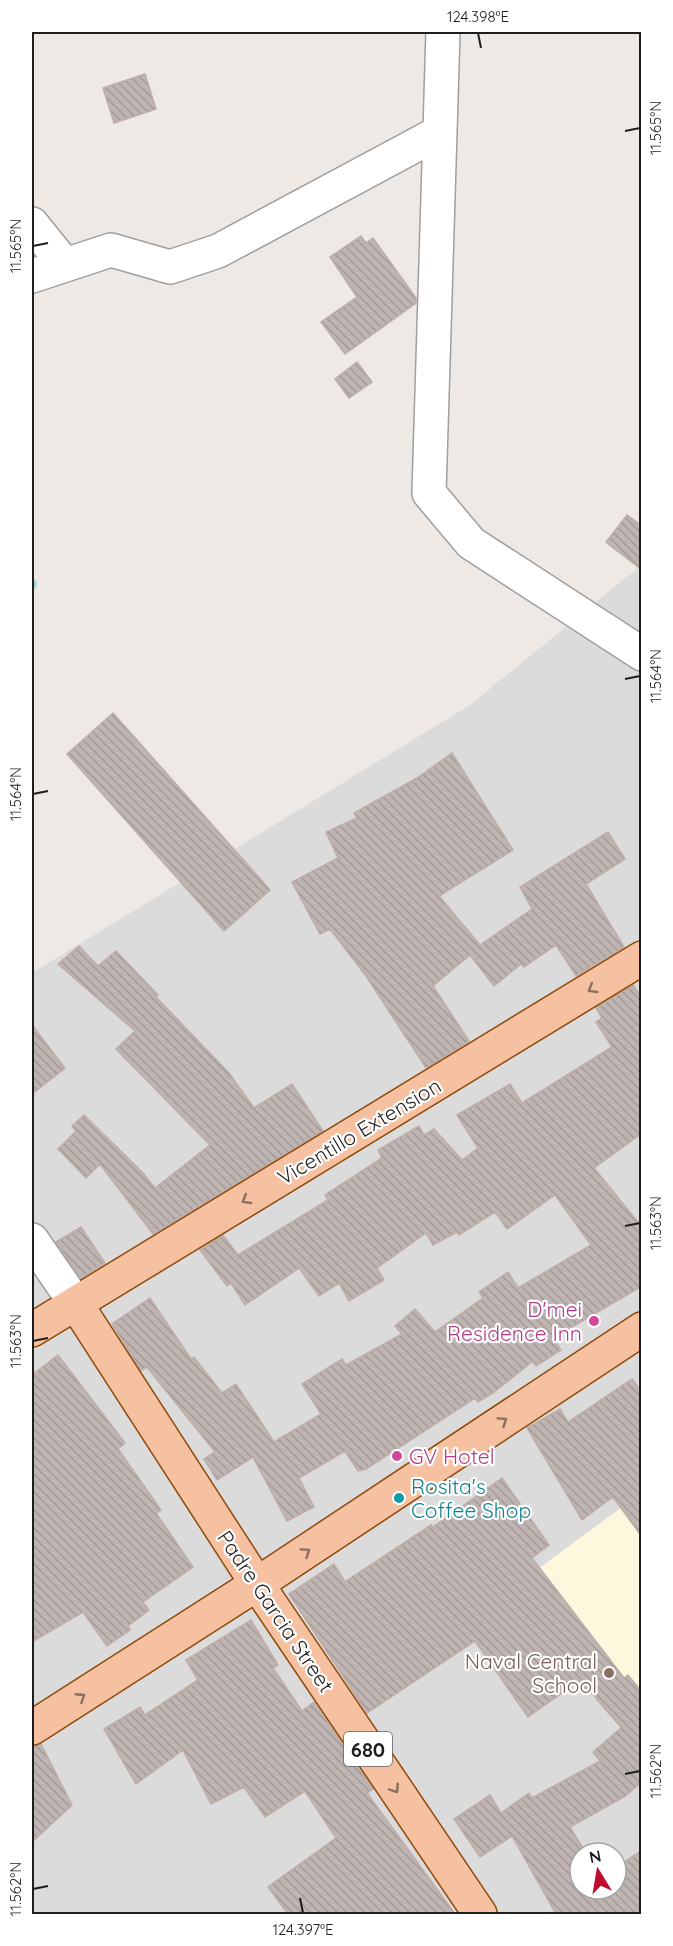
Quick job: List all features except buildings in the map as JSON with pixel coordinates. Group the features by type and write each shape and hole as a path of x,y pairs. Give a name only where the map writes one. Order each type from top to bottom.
{"main road":[{"name":"Vicentillo Extension","path":"32,1330 642,958"},
{"name":"Padre Garcia Street","path":"76,1304 257,1584 480,1914"},
{"path":"32,1728 257,1584 642,1329"}],"street":[{"path":"443,32 429,493 471,543 642,654"},
{"path":"32,276 111,250 170,267 218,251 440,132"},
{"path":"32,224 65,265"},
{"path":"32,1240 76,1304"}],"shaded area":[{"path":"641,565 641,1914 32,1914 32,973 470,705"},
{"name":"Naval Central School","path":"641,1493 641,1757 512,1588"}],"place":[{"name":"D'mei Residence Inn","path":"594,1321"},
{"name":"GV Hotel","path":"397,1456"},
{"name":"Rosita's Coffee Shop","path":"399,1498"},
{"name":"Naval Central School","path":"609,1673"}]}
